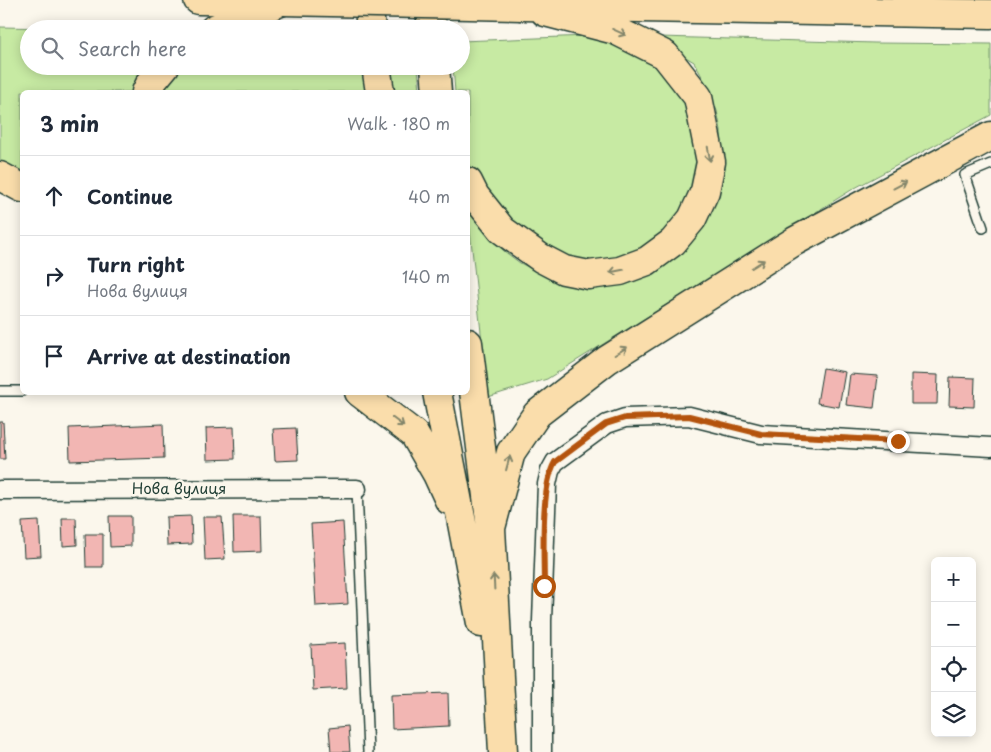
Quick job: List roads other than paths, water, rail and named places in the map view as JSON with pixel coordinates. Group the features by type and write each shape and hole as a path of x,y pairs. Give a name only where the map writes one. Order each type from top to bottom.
{"main road":[{"path":"198,0 529,3 991,14"},
{"path":"368,0 371,20"},
{"path":"430,0 431,20"},
{"path":"235,20 280,1"},
{"path":"470,186 502,230 541,258 564,270 589,275 620,271 647,261 673,242 692,219 705,191 711,162 698,97 665,55 615,30 529,3"},
{"path":"147,90 157,75"},
{"path":"377,75 380,90"},
{"path":"436,75 437,90"},
{"path":"491,528 511,452 537,414 607,360 795,241 991,136"},
{"path":"0,176 20,187"},
{"path":"470,359 491,528 502,744"},
{"path":"363,395 414,434 437,474 466,537"},
{"path":"438,395 466,537 502,744"}],"street":[{"path":"542,752 544,530 547,484 550,471 555,462 606,424 625,418 689,416 761,434 991,447"},
{"name":"Нова вулиця","path":"0,490 357,489"}],"lane":[{"path":"983,228 965,175 991,164"},
{"path":"0,391 20,391"},
{"path":"357,489 368,752"}]}
